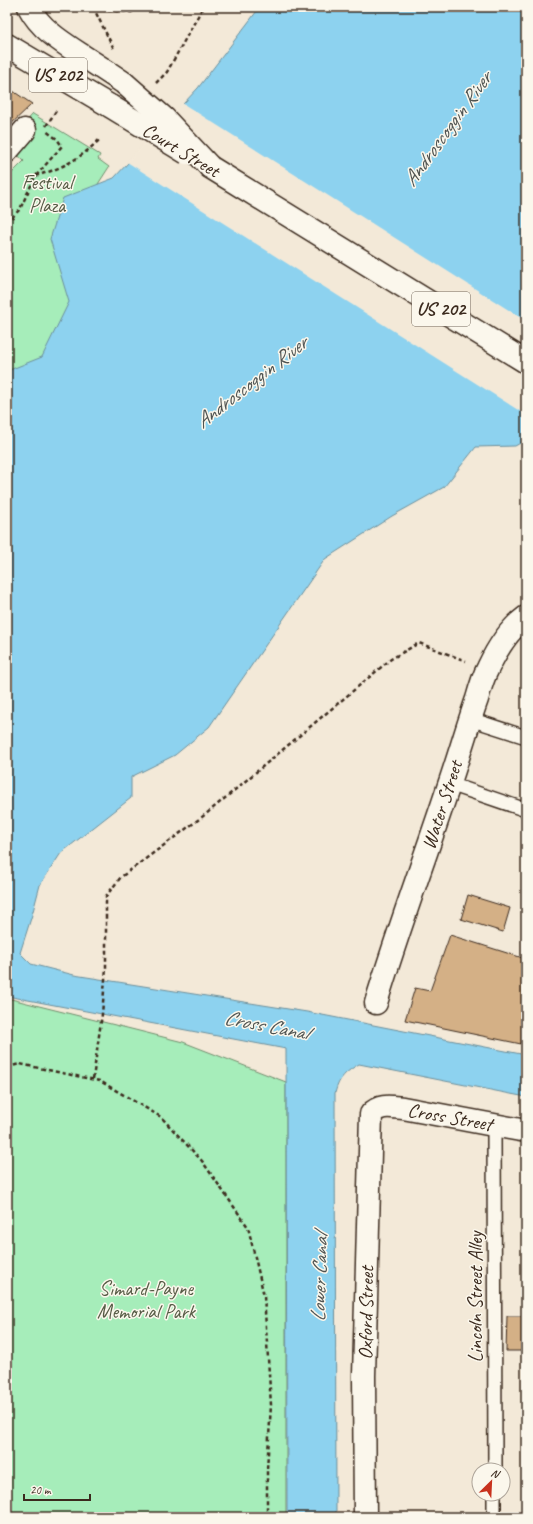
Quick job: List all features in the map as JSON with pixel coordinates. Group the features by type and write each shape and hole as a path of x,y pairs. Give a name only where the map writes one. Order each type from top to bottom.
{"main road":[{"path":"29,7 40,24 62,42 124,83 165,119 210,167"},
{"name":"Court Street","path":"7,44 526,362"},
{"path":"7,150 26,130"},
{"name":"Water Street","path":"376,1003 390,957 450,784 470,718 488,669 505,638 520,622 526,618"},
{"name":"Cross Street","path":"374,1110 383,1106 403,1108 526,1131"},
{"name":"Oxford Street","path":"365,1517 364,1376 371,1114 374,1110"}],"lane":[{"path":"470,718 526,737"},
{"path":"450,784 526,810"},
{"name":"Lincoln Street Alley","path":"494,1125 495,1462"},
{"path":"494,1502 494,1517"}],"path":[{"path":"93,8 131,12 148,7"},
{"path":"152,87 167,72 203,7"},
{"path":"93,8 116,55"},
{"path":"7,223 20,209 34,176 62,146 57,139 44,129 56,111"},
{"path":"34,176 57,170 87,152 100,140"},
{"path":"93,1079 102,1014 106,968 106,896 121,877 206,814 391,660 419,643 488,669"},
{"path":"7,1067 20,1064 100,1080 161,1117 202,1161 248,1227 264,1296 271,1405 267,1470 267,1517"}],"green space":[{"name":"Festival Plaza","path":"33,114 100,155 98,159 109,167 89,198 81,335 27,368 7,371 7,178 24,161 7,145 7,142"},
{"name":"Simard-Payne Memorial Park","path":"7,998 183,1042 286,1082 286,1517 7,1517"}],"water":[{"path":"260,7 526,7 526,440 515,446 476,447 444,487 392,516 325,559 209,727 175,755 131,777 131,798 61,853 40,885 20,953 31,964 74,975 307,1012 526,1055 526,1097 359,1064 341,1079 337,1087 335,1093 336,1517 287,1517 286,1049 7,996 7,371 42,357 69,302 50,239 63,198 114,178 198,88"}],"pier":[{"path":"182,103 526,321 526,415 127,162"}],"building":[{"path":"7,87 32,104 7,128"},
{"path":"468,895 510,908 503,932 461,919"},
{"path":"450,935 526,959 526,1045 405,1020 415,988 430,991"},
{"path":"507,1316 526,1316 526,1351 506,1351"}],"water label":[{"name":"Androscoggin River","path":"447,129"},
{"name":"Androscoggin River","path":"251,382"},
{"name":"Cross Canal","path":"266,1025"},
{"name":"Lower Canal","path":"319,1278"}]}
